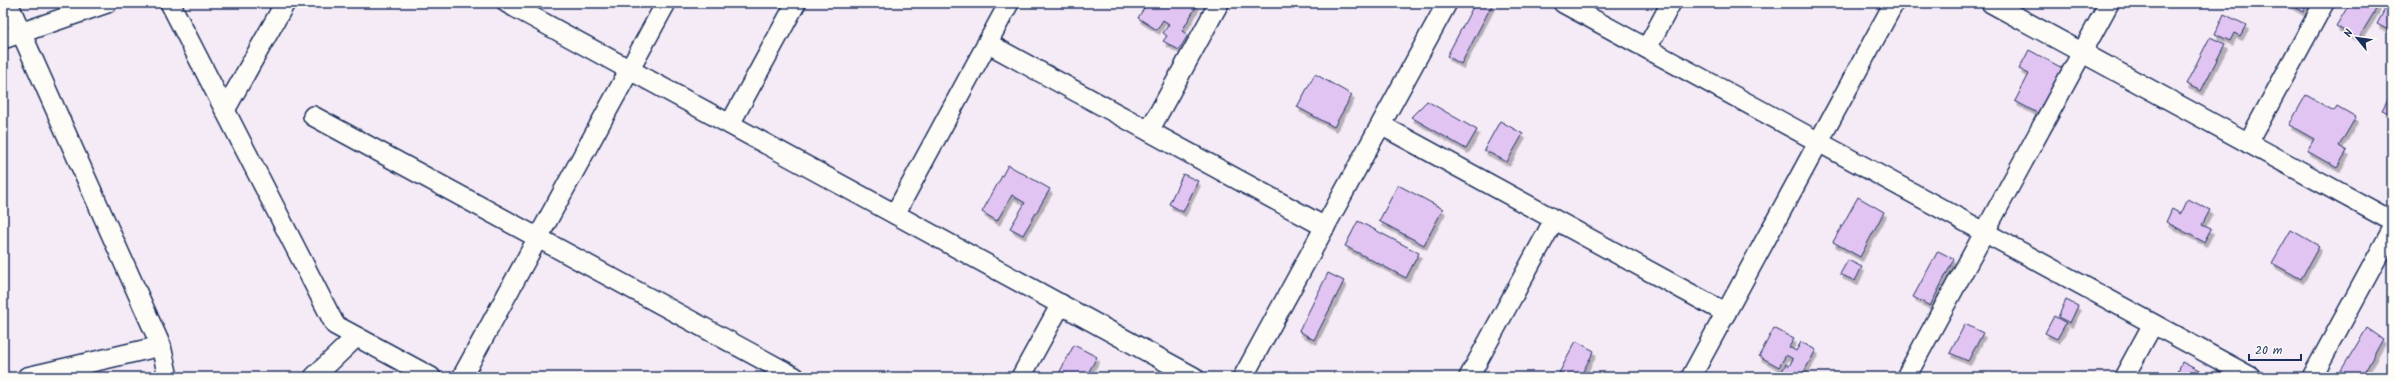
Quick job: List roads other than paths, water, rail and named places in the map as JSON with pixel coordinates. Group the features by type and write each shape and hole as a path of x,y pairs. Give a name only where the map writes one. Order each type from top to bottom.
{"street":[{"path":"8,3 161,346 168,377"},
{"path":"3,39 107,3"},
{"path":"171,3 335,325 431,377"},
{"path":"225,110 285,3"},
{"path":"507,3 1194,377"},
{"path":"462,377 666,3"},
{"path":"730,124 796,3"},
{"path":"895,214 1009,3"},
{"path":"1149,131 1219,3"},
{"path":"1243,377 1447,3"},
{"path":"1563,3 2251,377"},
{"path":"1647,48 1671,3"},
{"path":"1691,377 1894,3"},
{"path":"1991,3 2392,221"},
{"path":"1906,377 2109,3"},
{"path":"2248,142 2324,3"},
{"path":"987,43 1325,227"},
{"path":"313,116 795,377"},
{"path":"1381,125 1726,313"},
{"path":"1469,377 1554,220"},
{"path":"2312,377 2392,230"},
{"path":"1021,377 1061,304"},
{"path":"2124,377 2153,324"},
{"path":"314,377 356,337"},
{"path":"27,377 161,346"}]}
